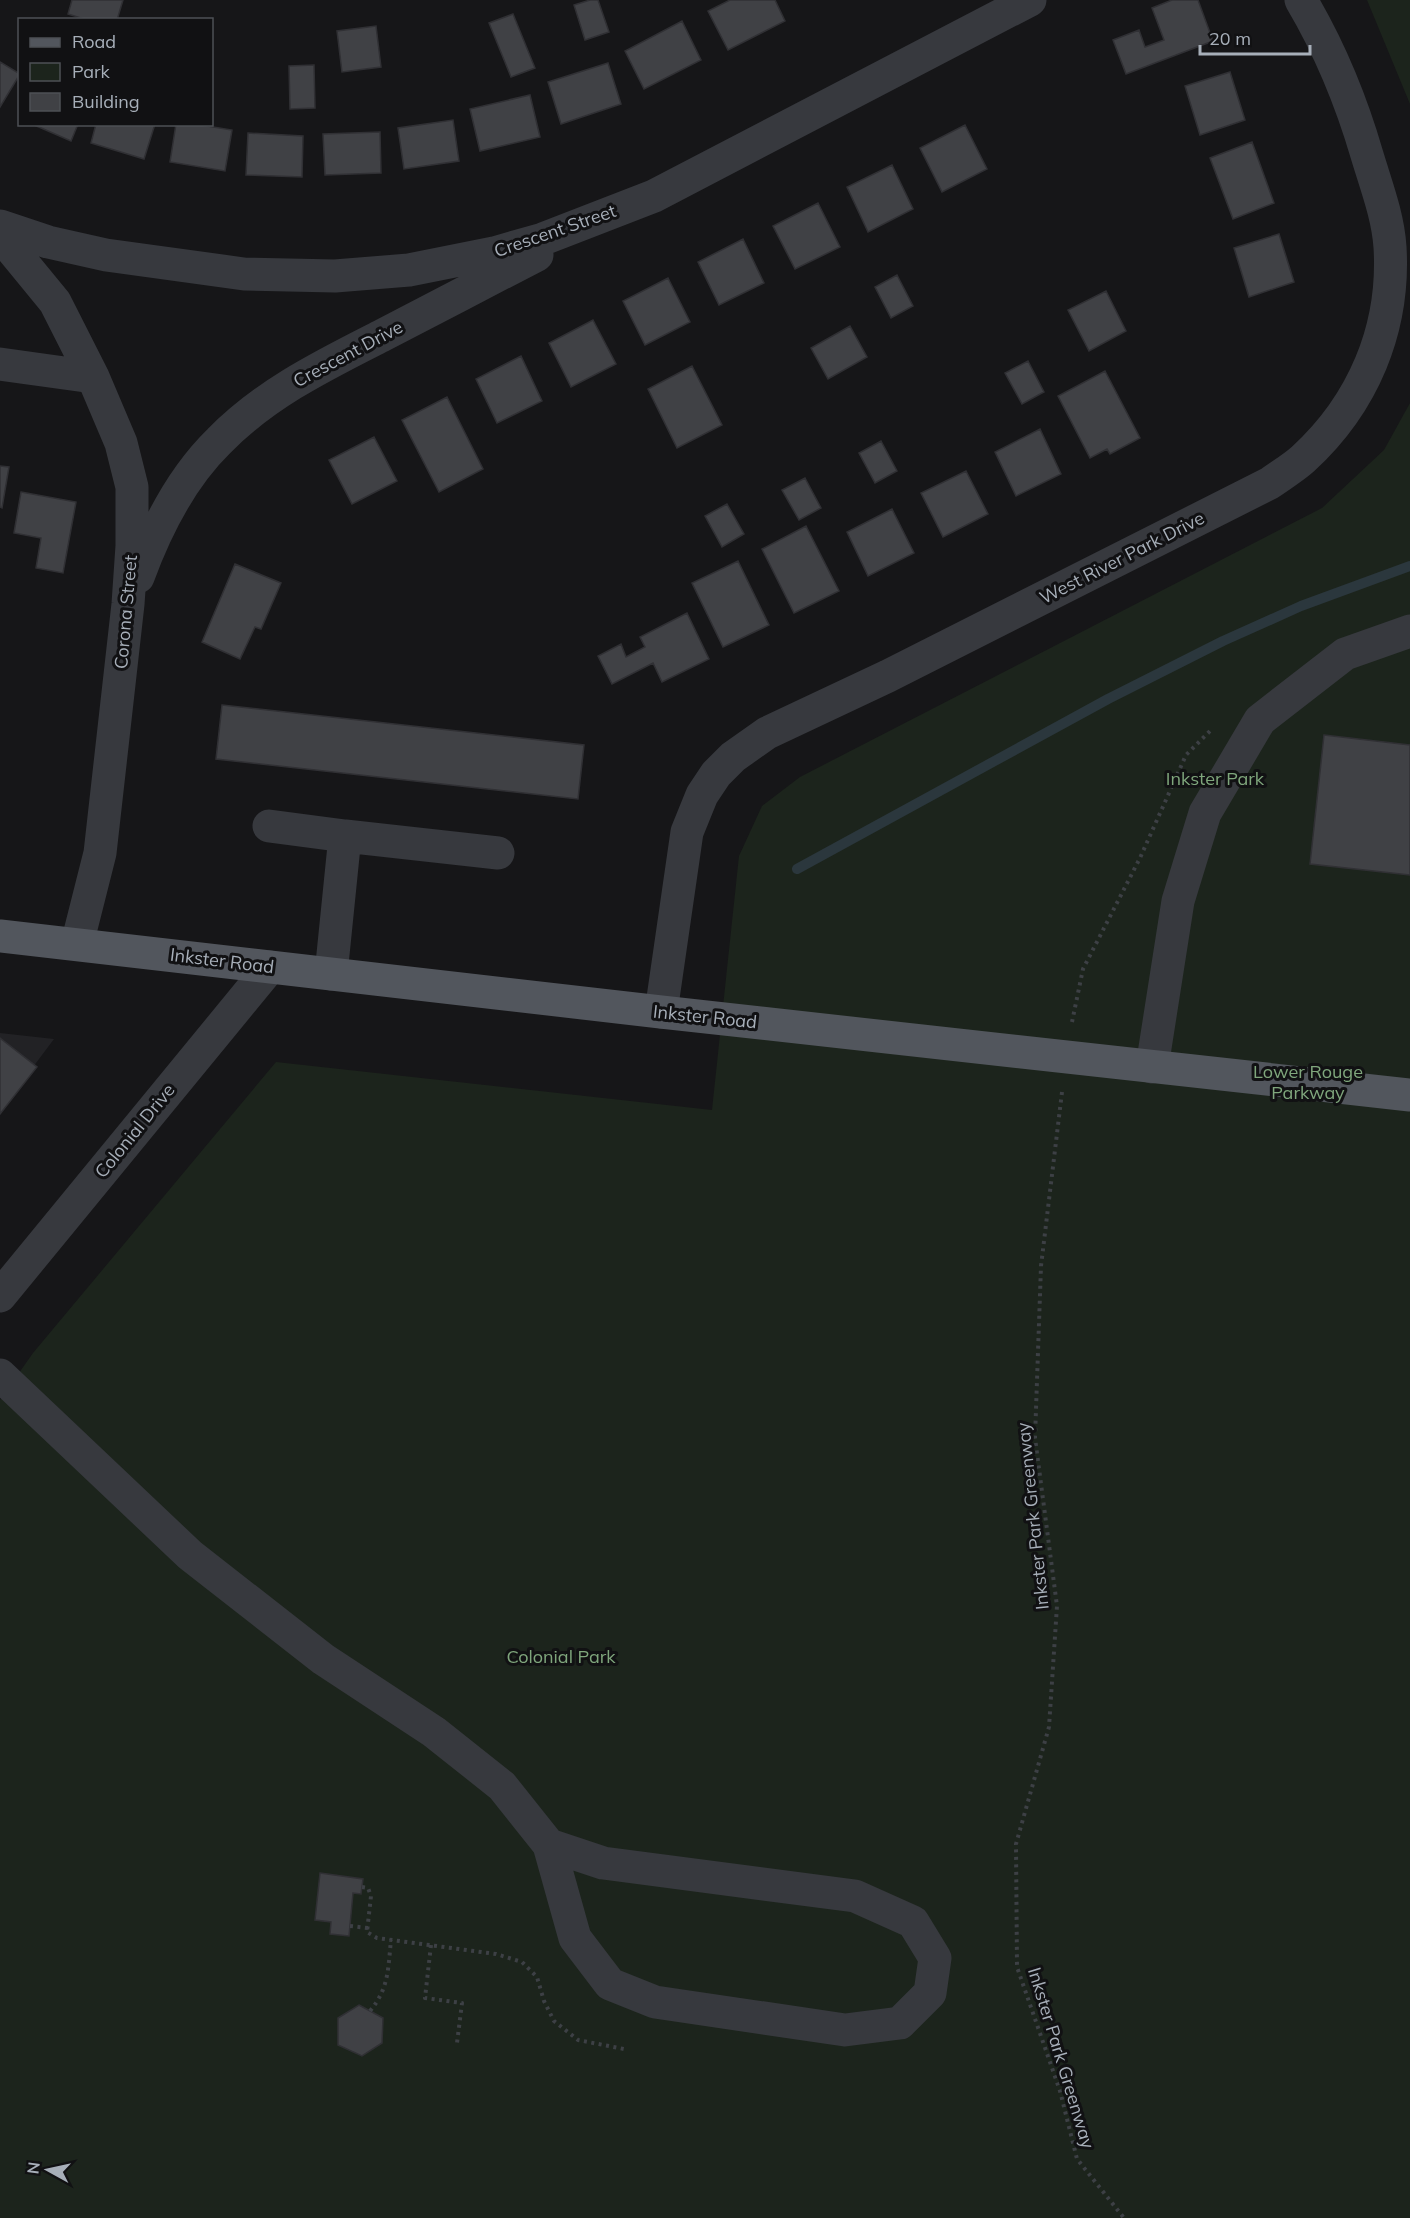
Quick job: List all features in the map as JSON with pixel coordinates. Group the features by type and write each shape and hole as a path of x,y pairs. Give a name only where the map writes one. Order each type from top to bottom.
{"main road":[{"name":"Inkster Road","path":"0,936 1410,1095"}],"street":[{"name":"Crescent Street","path":"0,226 48,242 106,255 244,274 335,276 409,270 495,253 543,239 654,196 1030,0"},
{"name":"West River Park Drive","path":"661,1012 687,832 702,795 716,774 734,757 767,734 898,671 1270,483 1302,460 1345,412 1366,377 1381,338 1390,287 1390,245 1382,205 1353,110 1322,34 1301,0"},
{"name":"Crescent Drive","path":"128,604 149,546 178,491 217,442 254,409 306,374 654,196"},
{"name":"Corona Street","path":"0,235 55,302 93,377 121,443 132,487 132,546 128,604 100,853 77,944"},
{"path":"0,364 93,377"},
{"path":"1152,1066 1178,901 1205,813 1217,792 1260,720 1345,654 1410,631"},
{"path":"269,826 498,853"},
{"path":"331,974 345,836"},
{"name":"Colonial Drive","path":"0,1296 270,967"},
{"path":"0,1376 190,1555 323,1659 434,1732 502,1786 549,1845 575,1938 610,1984 655,2002 845,2030 900,2023 930,1992 935,1958 913,1922 855,1896 603,1863 549,1845"}],"path":[{"name":"Inkster Park Greenway","path":"1060,1105 1041,1266 1035,1438 1058,1606 1048,1727 1016,1844 1017,1967 1060,2091 1077,2159 1124,2218"},
{"path":"362,1887 368,1888 371,1896 367,1932 376,1938 496,1954 522,1962 537,1977 544,2001 554,2021 578,2040 624,2049"},
{"path":"350,1926 368,1928"},
{"path":"370,2011 380,1999 387,1981 391,1940"},
{"path":"431,1945 425,1998 462,2004 457,2043"}],"shaded area":[{"path":"0,1033 54,1039 0,1111"}],"green space":[{"path":"1367,0 1410,0 1410,104"},
{"name":"Colonial Park","path":"1410,403 1410,2218 0,2218 0,1400 33,1353 276,1062 712,1110 739,856 762,806 800,777 1322,508 1384,450"}],"building":[{"path":"72,0 123,0 118,18 81,18 68,14"},
{"path":"598,0 609,32 585,40 574,5"},
{"path":"730,0 775,0 785,21 728,50 708,11"},
{"path":"1172,0 1198,0 1213,41 1126,74 1113,40 1139,30 1145,47 1164,40 1152,8"},
{"path":"513,14 535,68 511,77 489,23"},
{"path":"682,21 701,60 644,89 625,51"},
{"path":"376,26 381,67 342,72 337,31"},
{"path":"0,62 18,73 18,77 0,107"},
{"path":"608,63 621,104 561,124 548,82"},
{"path":"314,65 315,108 290,109 289,66"},
{"path":"1230,72 1245,120 1200,135 1185,86"},
{"path":"530,95 540,137 480,151 470,109"},
{"path":"453,120 459,161 404,169 398,128"},
{"path":"965,125 987,169 942,192 920,148"},
{"path":"37,126 77,126 71,141"},
{"path":"95,126 154,126 144,159 91,143"},
{"path":"176,126 207,126 232,130 225,171 170,162"},
{"path":"380,132 381,173 325,175 323,134"},
{"path":"248,133 303,136 302,177 246,175"},
{"path":"1252,142 1274,203 1233,219 1210,158"},
{"path":"892,165 913,209 868,232 847,187"},
{"path":"818,203 840,247 795,269 773,226"},
{"path":"1279,234 1294,282 1249,297 1234,248"},
{"path":"743,239 764,283 719,305 698,262"},
{"path":"897,275 913,306 891,318 875,287"},
{"path":"668,278 690,322 645,345 623,301"},
{"path":"1106,291 1126,331 1089,351 1068,310"},
{"path":"593,320 616,364 571,387 549,343"},
{"path":"850,326 867,357 828,379 811,348"},
{"path":"521,356 542,401 497,423 476,379"},
{"path":"1028,361 1044,392 1022,404 1005,373"},
{"path":"692,366 722,425 677,448 648,389"},
{"path":"1105,371 1140,438 1110,454 1107,449 1090,458 1058,396"},
{"path":"447,397 483,469 439,492 402,420"},
{"path":"1040,429 1061,474 1016,496 995,452"},
{"path":"374,437 397,481 352,504 329,460"},
{"path":"881,441 897,471 875,483 859,453"},
{"path":"0,466 9,467 2,508 0,507"},
{"path":"966,471 988,514 943,537 921,493"},
{"path":"805,478 821,508 799,520 782,490"},
{"path":"21,492 76,502 63,573 36,568 41,538 14,533"},
{"path":"727,504 744,534 722,547 705,516"},
{"path":"892,509 914,553 868,576 847,532"},
{"path":"806,526 839,591 794,613 762,549"},
{"path":"738,561 769,625 723,647 692,583"},
{"path":"235,564 281,583 261,629 255,627 240,659 202,642"},
{"path":"687,613 709,659 662,682 653,663 612,684 598,656 621,644 626,657 645,647 640,637"},
{"path":"222,705 584,745 578,799 216,759"},
{"path":"1324,735 1410,745 1410,875 1310,864"},
{"path":"0,1038 37,1067 0,1114"},
{"path":"320,1873 363,1879 361,1894 353,1893 349,1936 330,1934 331,1922 315,1920"},
{"path":"359,2005 383,2018 382,2043 362,2056 338,2045 338,2018"}],"waterway":[{"path":"797,869 1108,699 1223,641 1301,606 1410,566"}],"park label":[{"name":"Inkster Park","path":"1215,779"},
{"name":"Lower Rouge Parkway","path":"1308,1082"}]}
